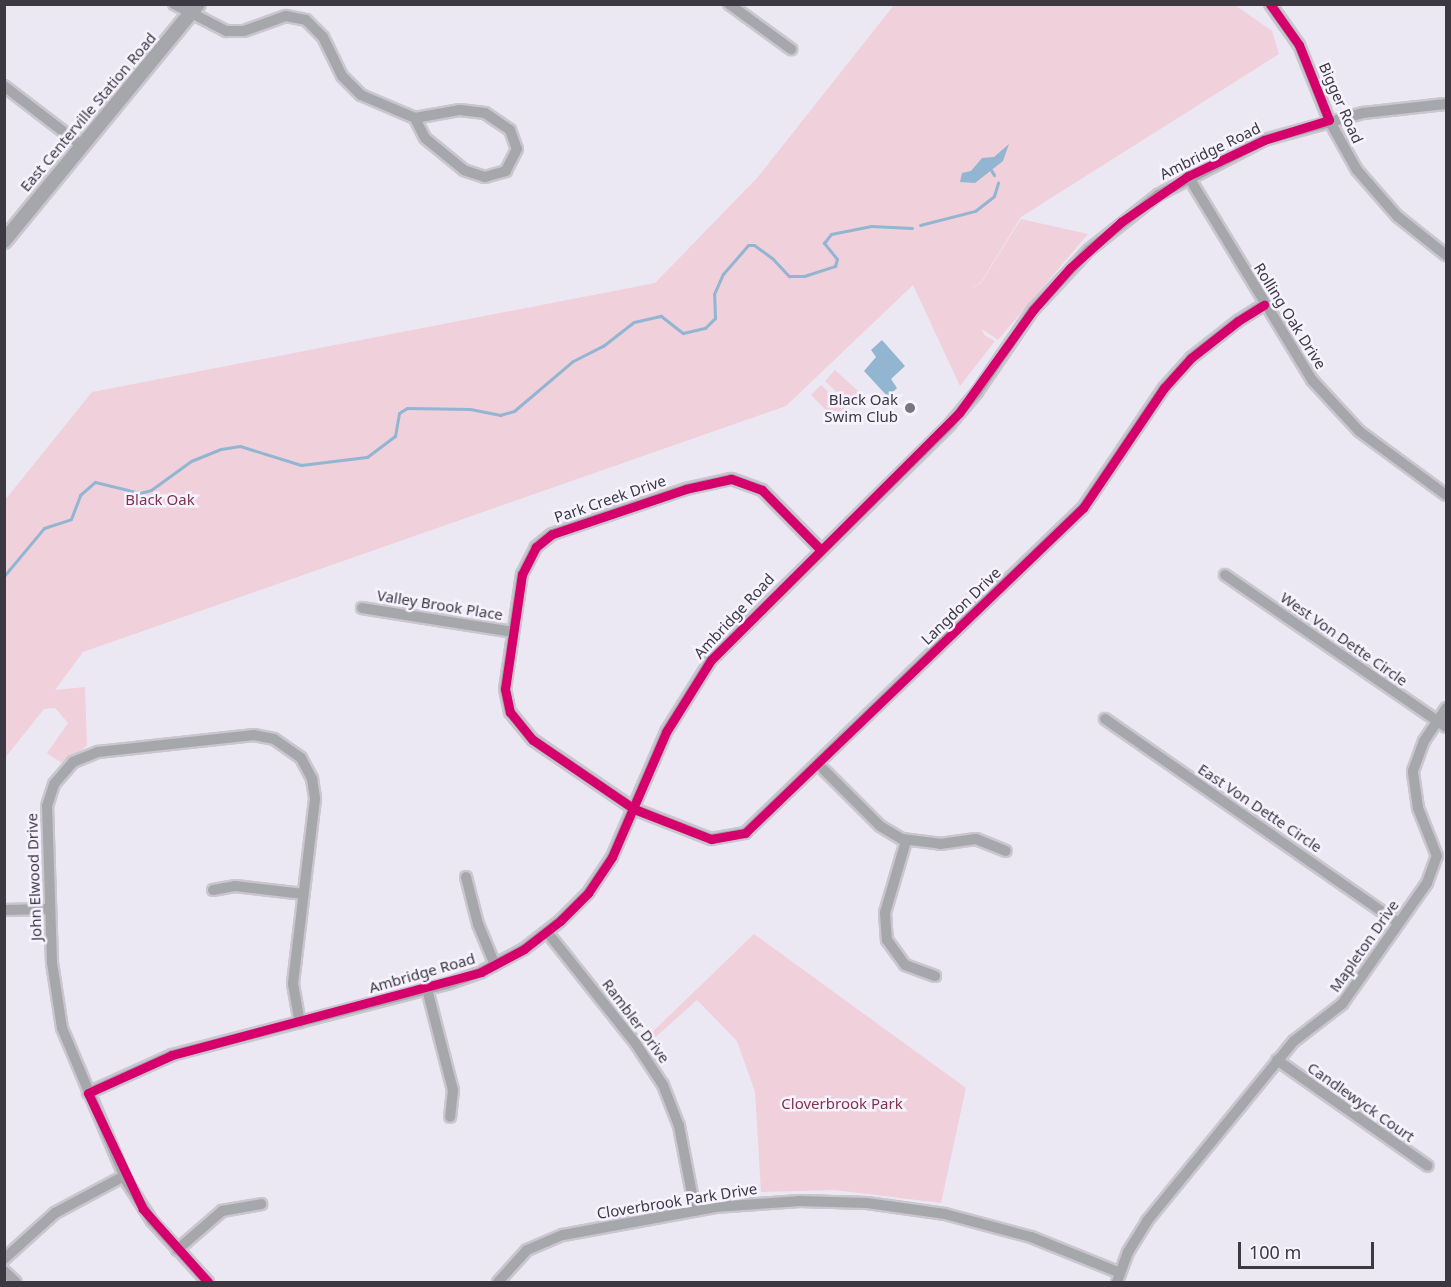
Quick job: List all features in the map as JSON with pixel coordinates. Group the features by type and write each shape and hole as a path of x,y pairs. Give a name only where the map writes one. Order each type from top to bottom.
{"street":[{"path":"174,4 194,9 218,29 235,32 286,16 306,20 324,37 342,76 361,95 415,118 460,110 485,113 510,130 516,143 514,158 499,175 474,174 438,151 425,138 415,118"},
{"path":"729,4 791,48"},
{"name":"Bigger Road","path":"1270,4 1299,45 1329,120 1357,170 1383,202 1446,255"},
{"name":"East Centerville Station Road","path":"4,241 194,9"},
{"path":"4,86 81,145"},
{"name":"Ambridge Road","path":"87,1093 172,1055 427,989 495,965 547,932 588,893 612,857 666,732 694,684 731,637 959,413 1033,310 1070,268 1121,222 1188,176 1264,140 1329,120 1391,108 1446,104"},
{"name":"Rolling Oak Drive","path":"1188,176 1294,355 1335,406 1380,448 1446,495"},
{"name":"Langdon Drive","path":"634,809 702,837 733,837 760,822 1083,508 1164,388 1191,358 1219,334 1264,305"},
{"name":"Park Creek Drive","path":"634,809 533,740 515,722 505,689 525,564 544,540 587,521 721,479 741,481 762,490 820,549"},
{"name":"West Von Dette Circle","path":"1225,575 1442,724"},
{"name":"Valley Brook Place","path":"362,608 513,632"},
{"name":"Mapleton Drive","path":"1118,1278 1147,1221 1277,1060 1294,1041 1342,1005 1437,860 1412,781 1415,762 1442,724 1446,708"},
{"name":"East Von Dette Circle","path":"1105,719 1398,922"},
{"name":"John Elwood Drive","path":"208,1282 177,1250 143,1209 124,1176 87,1093 58,1010 50,909 47,806 54,784 73,762 98,752 242,736 264,737 284,744 301,758 312,779 315,799 293,984 300,1022"},
{"path":"819,765 880,826 906,841 940,844 976,839 1006,851"},
{"path":"906,841 885,913 887,940 905,965 935,976"},
{"path":"466,877 478,924 495,965"},
{"path":"213,890 235,886 304,894"},
{"path":"4,910 50,909"},
{"name":"Rambler Drive","path":"547,932 636,1044 663,1085 679,1126 695,1210"},
{"path":"427,989 453,1090 450,1117"},
{"name":"Candlewyck Court","path":"1277,1060 1428,1166"},
{"path":"4,1259 55,1213 124,1176"},
{"name":"Cloverbrook Park Drive","path":"498,1282 513,1262 545,1240 695,1210 800,1201 895,1206 1003,1228 1118,1278"},
{"path":"177,1250 222,1211 261,1204"},
{"path":"4,1271 16,1282"}],"green space":[{"name":"Black Oak","path":"894,5 1235,5 1272,31 1279,54 1021,217 981,282 971,288 981,283 1021,219 1088,234 998,340 982,329 984,335 995,341 960,386 913,285 786,406 83,652 55,690 85,687 87,746 62,763 47,753 68,723 55,708 44,709 5,758 5,500 92,392 655,283 757,178"},
{"path":"835,370 859,392 848,403 825,381"},
{"path":"821,385 845,407 834,418 811,395"},
{"name":"Cloverbrook Park","path":"754,934 966,1088 941,1203 834,1190 761,1192 755,1092 737,1041 697,1000 649,1043 645,1039"}],"water":[{"path":"1009,144 1003,161 975,183 960,182 962,173 971,171 982,158 994,157"},
{"path":"882,340 905,366 891,379 897,388 888,397 864,371 876,357 871,350"}],"waterway":[{"path":"991,170 994,175"},
{"path":"920,225 975,211 994,196 998,183"},
{"path":"4,576 44,528 71,519 80,495 95,482 140,493 151,490 191,461 221,449 240,446 301,465 367,457 395,436 399,413 407,408 470,409 500,415 514,411 573,361 603,346 634,322 661,316 683,333 705,328 715,318 714,294 723,274 748,245 754,245 772,258 789,276 804,276 835,266 837,259 824,243 831,234 871,226 912,228"}],"cycle path":[{"path":"208,1282 143,1209 88,1093 172,1055 481,972 524,949 560,921 588,893 612,857 666,732 711,660 959,413 1033,310 1070,268 1121,222 1188,176 1264,140 1329,120 1299,45 1270,4"},
{"path":"820,549 762,490 731,479 686,489 552,534 536,547 522,574 505,689 510,712 533,740 634,809 711,839 745,833 1083,508 1164,388 1191,358 1238,321 1264,305"}],"place":[{"name":"Black Oak Swim Club","path":"910,408"}]}
